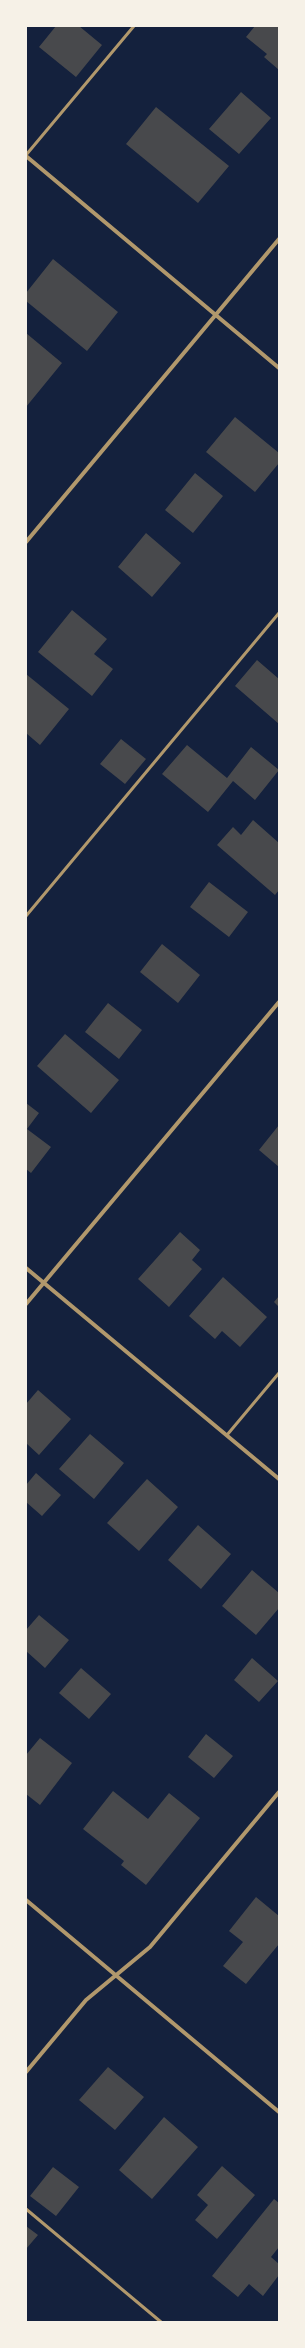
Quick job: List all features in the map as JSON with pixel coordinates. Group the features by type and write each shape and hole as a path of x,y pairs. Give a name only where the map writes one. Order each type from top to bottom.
{"street":[{"path":"26,155 279,368"},
{"path":"26,542 279,239"},
{"path":"26,1304 279,1002"},
{"path":"26,1268 279,1479"},
{"path":"26,2072 86,2000 150,1947 279,1792"},
{"path":"26,1900 279,2112"}],"lane":[{"path":"26,155 134,26"},
{"path":"26,916 279,614"},
{"path":"227,1436 279,1373"},
{"path":"26,2209 161,2322"}],"building":[{"path":"56,26 79,26 102,45 76,77 39,47"},
{"path":"255,26 279,26 279,70 264,57 267,54 246,37"},
{"path":"241,92 271,118 239,154 209,129"},
{"path":"156,107 229,166 198,203 126,144"},
{"path":"53,259 118,312 87,351 26,301 26,293"},
{"path":"26,333 62,363 26,407"},
{"path":"235,417 279,453 279,463 255,492 206,452"},
{"path":"195,473 223,496 193,533 165,510"},
{"path":"146,533 181,563 152,597 118,567"},
{"path":"72,610 107,639 94,654 113,669 92,696 38,652"},
{"path":"257,660 279,679 279,724 235,686"},
{"path":"26,674 69,709 40,745 26,733"},
{"path":"121,739 146,759 125,784 100,764"},
{"path":"187,745 227,778 251,747 279,770 255,800 233,781 208,812 162,774"},
{"path":"253,820 279,843 279,890 275,895 217,845 233,827 241,835"},
{"path":"209,882 248,912 229,937 190,907"},
{"path":"162,944 200,975 178,1003 140,972"},
{"path":"108,1003 142,1030 119,1059 85,1032"},
{"path":"65,1034 119,1080 91,1113 37,1066"},
{"path":"26,1103 39,1113 27,1129 51,1147 31,1173 26,1169"},
{"path":"279,1125 279,1167 259,1150"},
{"path":"180,1232 200,1250 192,1260 202,1269 169,1307 138,1279"},
{"path":"223,1277 267,1317 240,1347 222,1331 215,1339 189,1316"},
{"path":"279,1296 279,1307 274,1302"},
{"path":"38,1390 71,1419 39,1455 26,1443 26,1404"},
{"path":"90,1434 124,1463 94,1499 59,1469"},
{"path":"36,1473 61,1495 42,1516 26,1502 26,1485"},
{"path":"147,1479 178,1507 139,1551 107,1523"},
{"path":"198,1525 231,1554 201,1589 168,1560"},
{"path":"252,1570 279,1593 279,1608 256,1635 222,1606"},
{"path":"39,1615 69,1640 45,1668 26,1651 26,1630"},
{"path":"252,1658 278,1681 259,1702 234,1680"},
{"path":"81,1668 111,1694 89,1719 59,1693"},
{"path":"206,1734 233,1756 214,1778 188,1757"},
{"path":"40,1738 72,1763 40,1805 26,1794 26,1755"},
{"path":"113,1791 148,1819 169,1793 200,1818 146,1885 121,1865 124,1861 83,1829"},
{"path":"256,1897 279,1916 279,1944 246,1984 223,1966 243,1942 229,1931"},
{"path":"108,2067 144,2097 115,2130 79,2100"},
{"path":"164,2117 198,2147 152,2199 119,2170"},
{"path":"222,2166 255,2195 217,2239 195,2220 208,2205 197,2195"},
{"path":"53,2167 79,2187 56,2216 30,2196"},
{"path":"274,2199 279,2203 279,2247 271,2257 279,2264 279,2275 263,2296 249,2284 238,2297 212,2276"},
{"path":"26,2226 38,2235 26,2249"}]}
